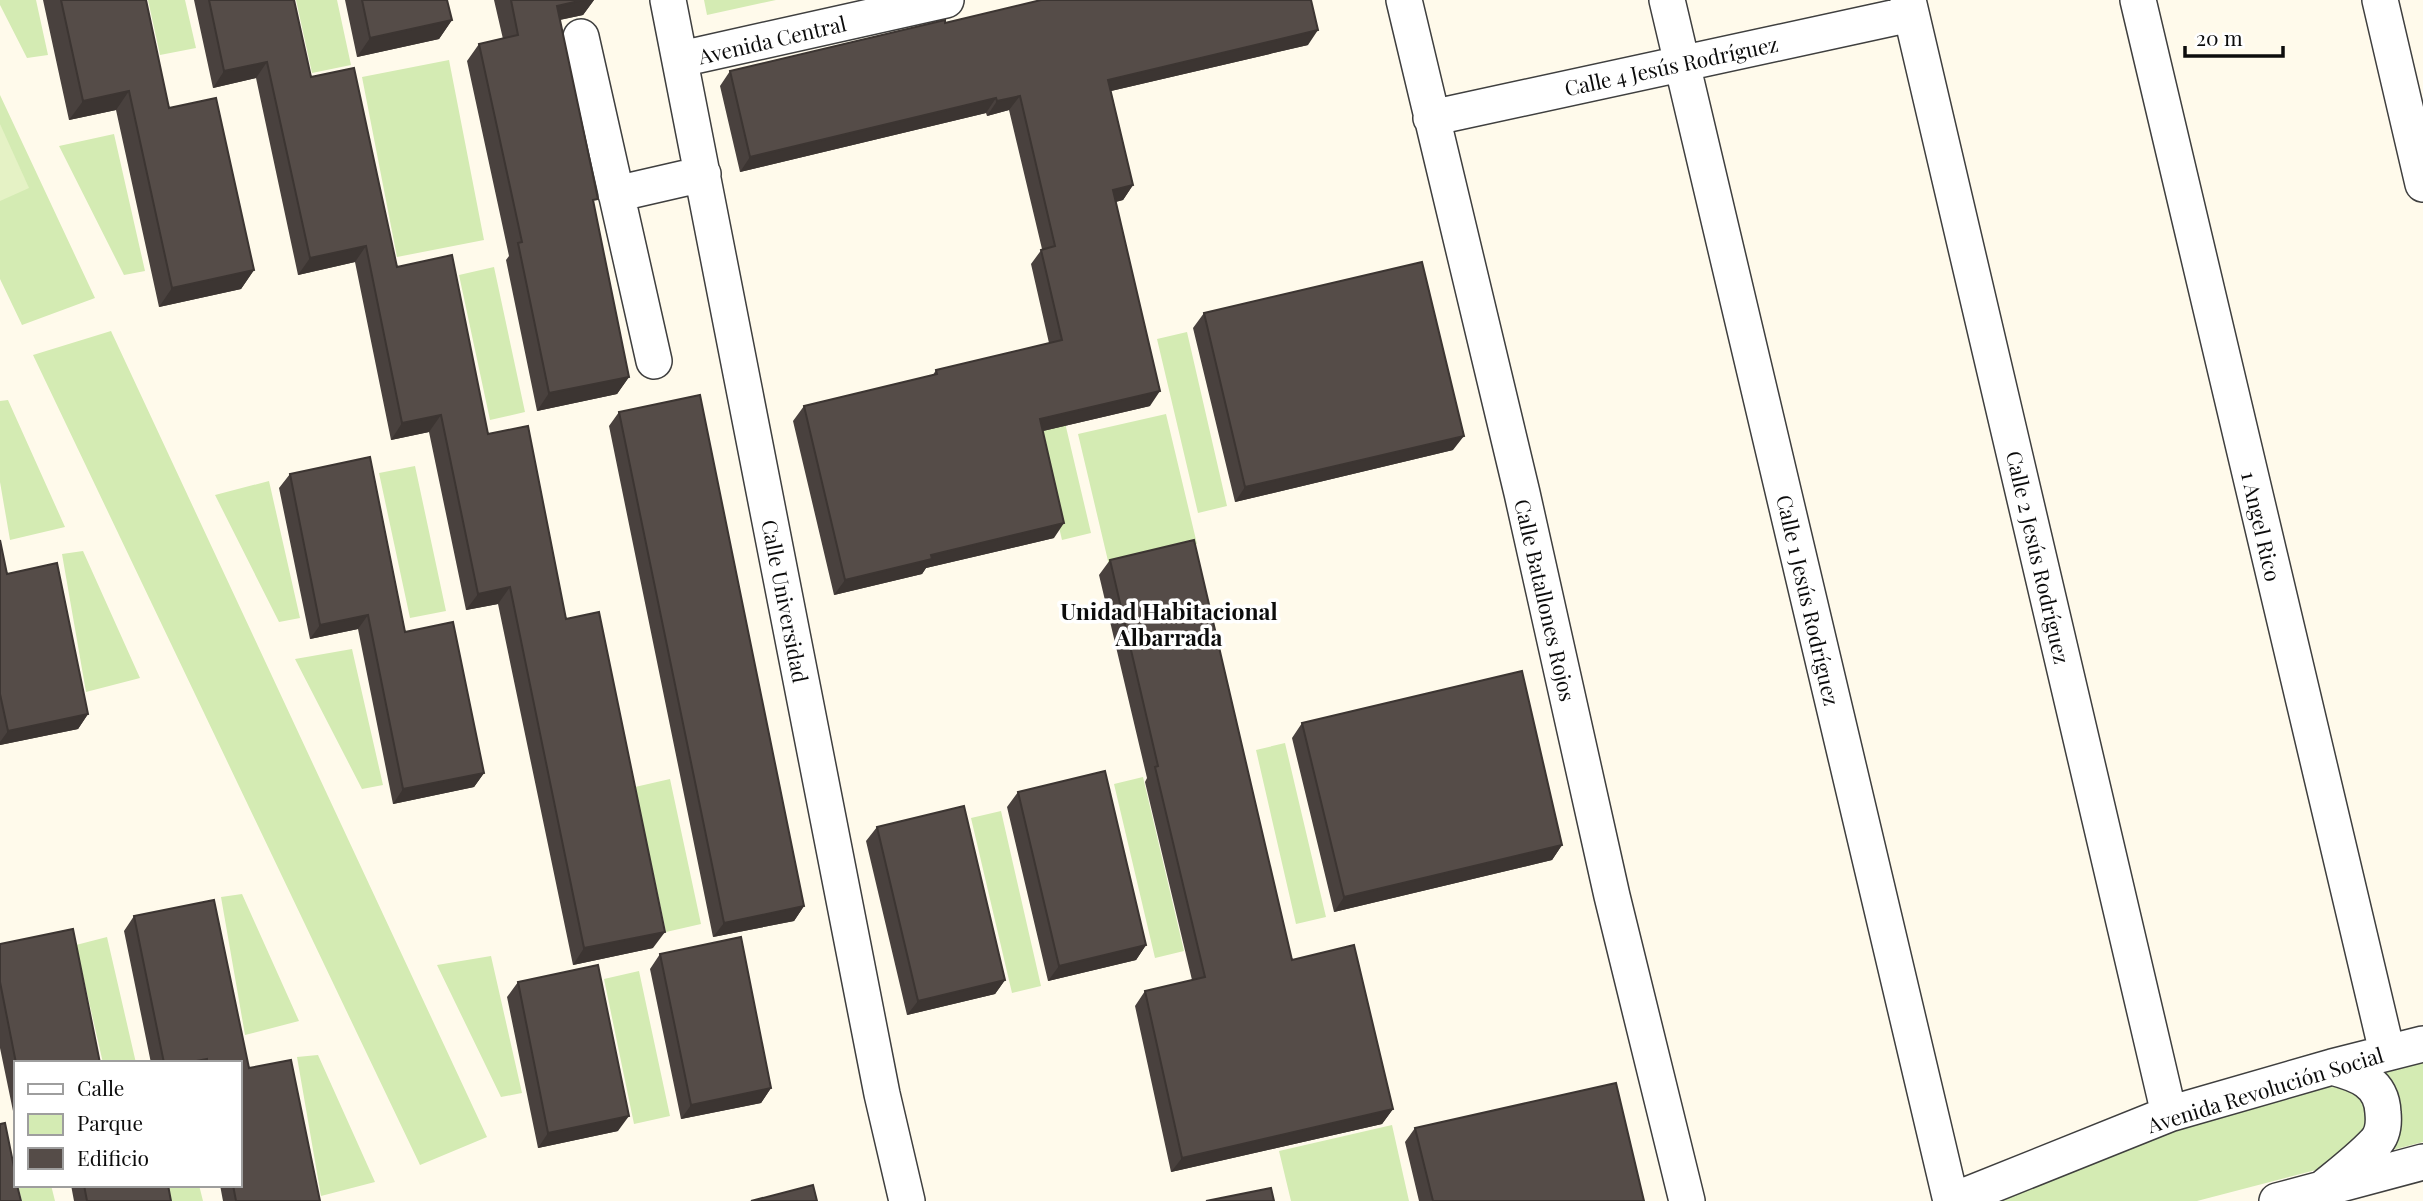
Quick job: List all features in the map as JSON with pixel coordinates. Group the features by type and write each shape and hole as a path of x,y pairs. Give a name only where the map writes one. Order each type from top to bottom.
{"street":[{"name":"Calle Universidad","path":"668,0 877,1068 907,1201"},
{"name":"Avenida Central","path":"681,60 946,0"},
{"name":"Calle Batallones Rojos","path":"1404,0 1522,493 1609,882 1687,1201"},
{"name":"Calle 1 Jesús Rodríguez","path":"1667,0 1952,1201"},
{"name":"1 Angel Rico","path":"2138,0 2386,1052"},
{"path":"2380,0 2423,184"},
{"name":"Calle 4 Jesús Rodríguez","path":"1431,118 1682,62 1910,7"},
{"name":"Calle 2 Jesús Rodríguez","path":"1910,7 2169,1114"},
{"path":"580,37 654,361"},
{"path":"616,194 703,174"},
{"name":"Avenida Revolución Social","path":"1952,1201 2169,1114 2386,1052 2423,1044"},
{"path":"2321,1190 2377,1142 2384,1125 2383,1102 2373,1084 2357,1073 2332,1067"},
{"path":"2277,1201 2423,1162"}],"green space":[{"path":"0,0 36,0 48,55 27,58 0,5"},
{"path":"148,0 185,0 196,48 160,55"},
{"path":"296,0 337,0 351,65 312,73"},
{"path":"704,0 776,0 707,15"},
{"path":"449,60 484,240 397,257 362,77"},
{"path":"0,95 95,298 22,325 0,279"},
{"path":"0,124 29,188 0,201"},
{"path":"114,134 145,271 124,275 59,146"},
{"path":"494,267 525,412 490,420 459,275"},
{"path":"111,331 487,1137 420,1165 33,355"},
{"path":"1187,332 1227,506 1198,513 1157,339"},
{"path":"1050,359 1091,533 1062,540 1021,366"},
{"path":"8,400 65,527 10,540 0,482 0,401"},
{"path":"1166,414 1197,544 1109,565 1078,434"},
{"path":"415,466 446,611 410,618 379,473"},
{"path":"269,481 300,618 279,622 215,495"},
{"path":"83,551 140,678 86,692 62,554"},
{"path":"352,649 383,785 362,789 295,659"},
{"path":"1285,743 1326,917 1296,924 1256,750"},
{"path":"1143,777 1184,951 1155,958 1114,784"},
{"path":"670,779 701,924 666,932 635,787"},
{"path":"1001,811 1041,986 1012,993 971,818"},
{"path":"242,894 299,1021 245,1035 221,897"},
{"path":"107,937 136,1061 103,1061 76,945"},
{"path":"491,956 522,1093 501,1097 437,965"},
{"path":"639,971 670,1116 634,1124 604,979"},
{"path":"2423,1032 2423,1142 2197,1201 1940,1201 1954,1192 2167,1095"},
{"path":"318,1055 375,1182 321,1196 297,1057"},
{"path":"1392,1125 1409,1201 1291,1201 1279,1151"},
{"path":"18,1187 52,1187 55,1201 22,1201"},
{"path":"166,1187 200,1187 203,1201 170,1201"}],"building":[{"path":"61,0 146,0 169,108 216,98 254,270 172,288 129,91 83,101"},
{"path":"209,0 294,0 311,77 354,68 397,267 452,255 488,434 528,426 566,619 599,612 665,932 584,948 510,587 478,594 441,415 402,423 366,246 310,258 267,62 224,71"},
{"path":"362,0 447,0 452,20 370,38"},
{"path":"511,0 583,0 557,6 598,199 593,200 629,377 549,393 518,243 522,242 479,44 518,35"},
{"path":"1041,0 1311,0 1318,30 1108,80 1133,185 1113,190 1160,391 1040,419 1064,523 931,555 932,559 845,580 804,406 937,374 936,370 1062,340 1041,250 1055,246 1020,96 997,101 996,98 750,157 730,71"},
{"path":"1422,262 1464,436 1245,487 1204,313"},
{"path":"700,395 804,906 724,923 619,412"},
{"path":"370,457 405,632 453,622 484,773 403,789 368,615 320,625 290,474"},
{"path":"0,540 7,574 57,563 88,714 8,731 0,694"},
{"path":"1194,540 1292,960 1354,945 1393,1109 1182,1158 1145,991 1205,977 1155,767 1158,766 1110,560"},
{"path":"1522,671 1562,845 1344,897 1302,723"},
{"path":"1105,771 1146,945 1059,966 1018,792"},
{"path":"964,806 1005,980 918,1001 877,827"},
{"path":"214,900 249,1068 291,1060 320,1201 236,1201 233,1187 242,1187 242,1061 164,1061 134,916"},
{"path":"73,929 100,1061 16,1061 0,982 0,944"},
{"path":"741,937 771,1088 691,1105 660,954"},
{"path":"598,965 629,1116 548,1133 518,982"},
{"path":"1616,1083 1644,1201 1433,1201 1415,1128"},
{"path":"5,1123 14,1167 14,1187 18,1187 21,1201 0,1201 0,1124"},
{"path":"813,1185 817,1201 751,1201"},
{"path":"84,1187 168,1187 171,1201 87,1201"},
{"path":"1271,1188 1274,1201 1206,1201"}],"district":[{"name":"Unidad Habitacional Albarrada","path":"1169,623"}]}
